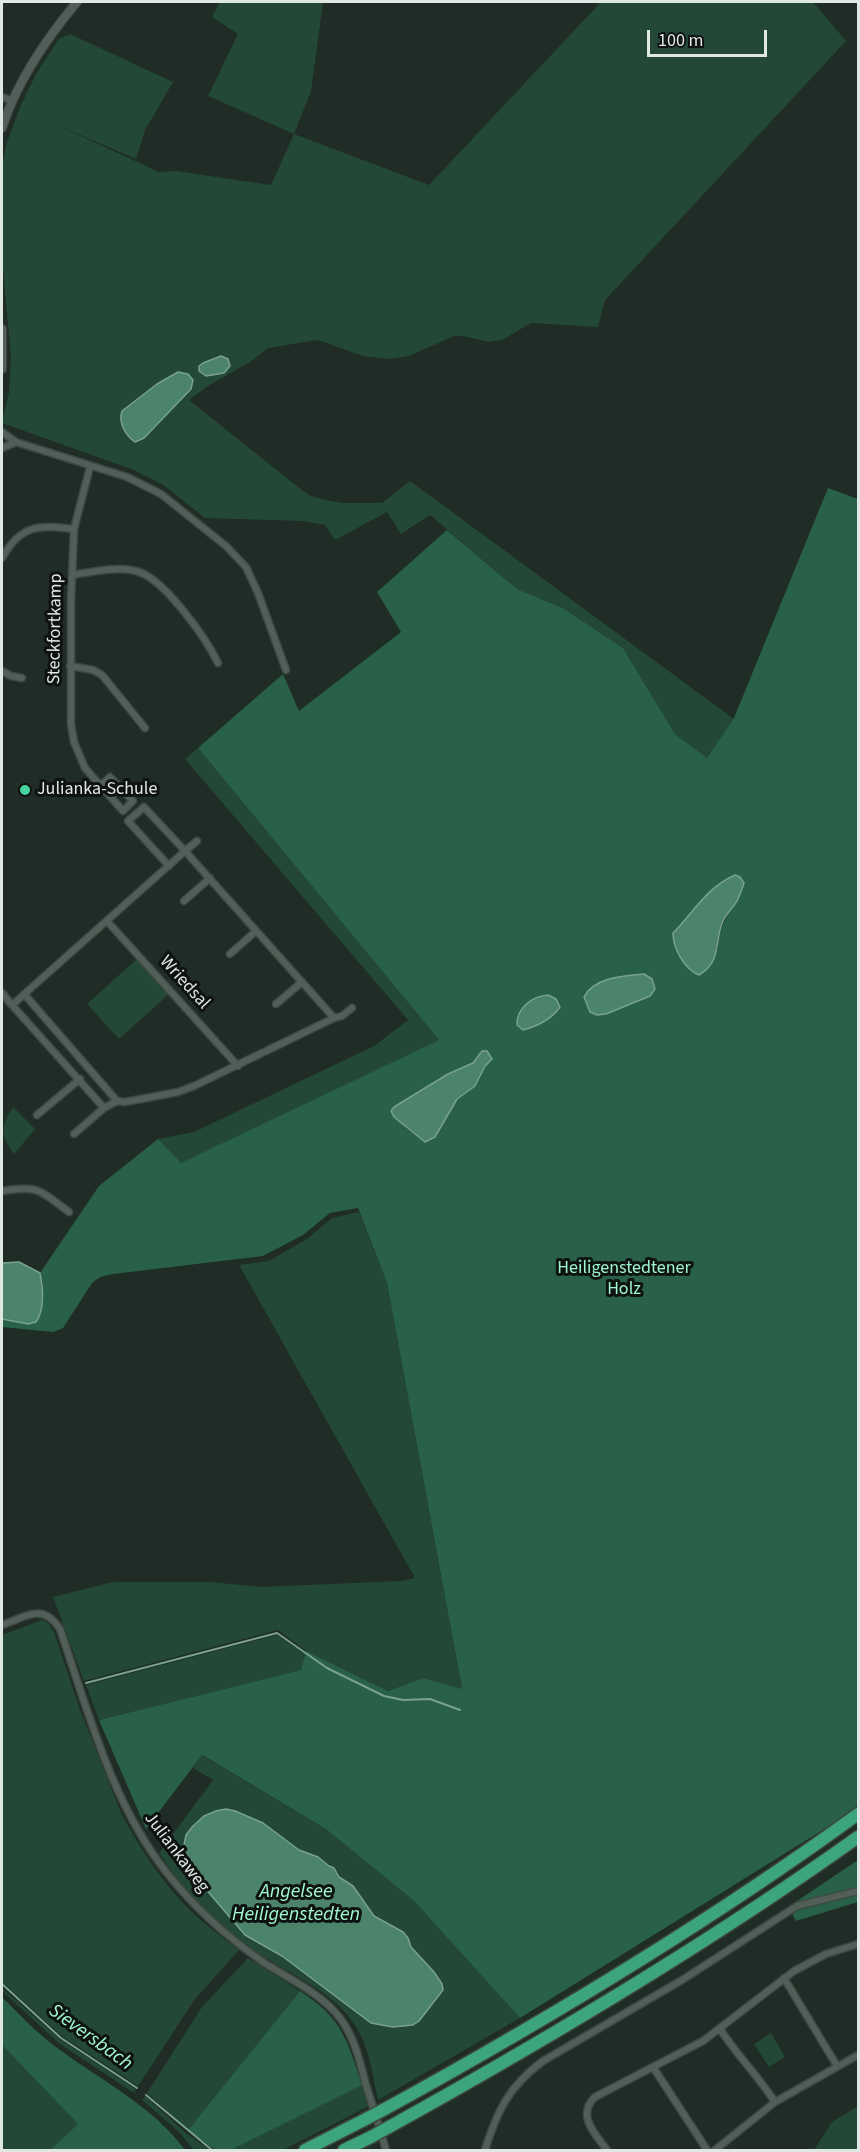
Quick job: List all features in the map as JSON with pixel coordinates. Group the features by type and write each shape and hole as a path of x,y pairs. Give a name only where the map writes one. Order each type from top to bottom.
{"highway":[{"path":"305,2151 559,2011 678,1938 797,1859 858,1814"},
{"path":"344,2151 569,2025 668,1965 858,1838"}],"street":[{"path":"2,128 12,101 37,55 77,2"},
{"path":"2,97 12,101"},
{"path":"2,329 2,369"},
{"path":"2,432 16,442 127,477 161,494 226,546 246,567 286,670"},
{"path":"2,448 16,442"},
{"name":"Steckfortkamp","path":"90,467 74,529 70,715 74,742 85,768 100,786 123,811 133,801 110,777 100,786"},
{"path":"2,558 15,538 28,529 44,525 74,529"},
{"path":"72,575 118,569 146,574 160,585 188,617 211,648 218,663"},
{"path":"70,666 93,670 102,675 145,728"},
{"path":"2,670 11,676 22,678"},
{"path":"169,866 128,821 144,807 334,1018"},
{"path":"12,1005 26,995 197,841"},
{"path":"184,901 210,879"},
{"name":"Wriedsal","path":"107,921 238,1066"},
{"path":"230,954 256,931"},
{"path":"276,1004 302,982"},
{"path":"2,993 104,1108"},
{"path":"26,995 117,1101"},
{"path":"74,1134 104,1108 117,1101 125,1102 183,1090 342,1016 352,1008"},
{"path":"37,1115 80,1079"},
{"path":"2,1191 25,1187 35,1189 69,1212"},
{"name":"Juliankaweg","path":"2,1624 37,1613 44,1613 54,1619 60,1629 96,1735 129,1816 139,1834 189,1900 215,1924 256,1956 320,1998 339,2016 354,2044 386,2151"},
{"path":"485,2151 491,2128 504,2101 522,2078 543,2061 682,1980 797,1906 858,1891"},
{"path":"607,2151 587,2119 588,2105 598,2095 703,2041 784,1978 826,1954 858,1944"},
{"path":"784,1978 837,2066"},
{"path":"720,2029 736,2053 761,2080 775,2102"},
{"path":"715,2151 775,2102 858,2055"},
{"path":"653,2067 707,2151"}],"shaded area":[{"path":"220,2 323,2 311,91 294,134 208,96 238,34 212,17"},
{"path":"601,2 813,2 846,41 605,300 598,327 531,323 502,340 489,342 454,336 409,356 388,359 363,356 318,340 268,348 189,400 311,496 343,503 382,503 410,481 734,719 707,758 675,734 623,648 563,608 517,589 430,515 401,534 387,512 335,540 325,525 303,521 205,518 162,484 134,470 2,423 9,392 11,356 2,259 3,161 6,145 20,107 36,74 59,39 70,34 173,82 145,130 136,159 53,123 159,172 176,171 271,185 294,134 429,185","holes":["178,372 191,389 144,438 140,440 133,401"]},
{"path":"198,748 439,1040 181,1164 158,1139 194,1132 374,1046 408,1020 185,759"},
{"path":"137,959 169,994 119,1039 87,1004"},
{"path":"13,1107 35,1129 14,1154 3,1131"},
{"path":"359,1212 387,1283 462,1690 423,1678 388,1691 306,1651 278,1630 84,1681 53,1597 113,1582 211,1582 260,1587 401,1581 415,1578 239,1265 269,1261 307,1239 332,1218"},
{"path":"42,1620 48,1623 54,1632 79,1707 121,1813 135,1837 158,1873 185,1905 239,1950 195,1999 138,2086 63,2037 2,1982 2,1635"},
{"path":"277,1635 305,1654 301,1670 99,1720 86,1685"},
{"path":"201,1755 326,1829 414,1901 520,2018 378,2100 365,2047 349,2016 324,1994 250,1948 224,1927 200,1905 159,1853 213,1780 193,1768","holes":["226,1809 263,1823 299,1850 318,1857 337,1872 339,1877 353,1886 374,1916 403,1932 411,1947 434,1972 393,2027 371,2023 267,1946 181,1860 184,1844"]},
{"path":"248,1958 300,1991 188,2130 147,2093 202,2007"},
{"path":"2,1988 61,2040 136,2089 134,2093 60,2044 2,1991"},
{"path":"771,2033 785,2057 769,2067 754,2044"},
{"path":"2,2045 78,2124 50,2150 2,2150"},
{"path":"362,2085 369,2106 283,2150 230,2150"},
{"path":"145,2096 186,2133 210,2150 194,2150 179,2132 142,2100"},
{"path":"858,2106 858,2150 814,2150 832,2122"}],"green space":[{"name":"Heiligenstedtener Holz","path":"828,488 858,499 858,1805 834,1823 520,2018 414,1901 326,1829 202,1755 146,1829 99,1720 301,1670 306,1651 388,1691 423,1678 462,1689 387,1283 358,1208 330,1213 303,1235 263,1256 100,1277 92,1283 63,1328 53,1332 2,1327 2,1319 28,1324 43,1284 40,1273 99,1186 158,1139 181,1163 439,1040 198,748 283,674 299,711 401,632 377,592 447,530 517,589 563,608 623,648 675,734 707,758 734,718","holes":["740,878 744,883 724,923 718,950 674,933 717,886 726,879","523,1007 555,1014 533,1027 517,1020","479,1054 492,1059 485,1066 475,1086 457,1098 436,1137 425,1142 406,1128 394,1107 448,1074 473,1063"]},
{"path":"858,1860 858,1902 796,1921 788,1907"},
{"path":"300,1991 334,2020 347,2042 362,2085 231,2150 215,2150 188,2130"},
{"path":"2,1997 52,2044 143,2108 185,2150 50,2150 78,2124 2,2045"}],"water":[{"path":"221,356 228,359 230,366 224,373 206,376 199,371 199,366 203,363"},
{"path":"178,372 188,374 193,380 191,389 144,438 135,442 123,428 122,411 157,384"},
{"path":"735,875 740,877 744,883 742,890 723,921 711,964 699,975 680,957 673,933 708,893"},
{"path":"644,974 652,979 655,989 650,996 606,1014 597,1015 590,1012 584,997 595,985 610,979"},
{"path":"548,995 556,999 560,1007 553,1016 523,1030 517,1025 522,1008 531,1000"},
{"path":"482,1051 487,1051 492,1059 485,1066 475,1086 457,1099 435,1137 425,1142 394,1117 391,1111 394,1107 448,1074 473,1063"},
{"path":"19,1262 40,1273 41,1279 41,1311 36,1322 28,1324 2,1319 2,1263"},
{"name":"Angelsee Heiligenstedten","path":"226,1809 263,1823 299,1850 318,1857 334,1868 339,1877 353,1886 374,1916 403,1932 411,1947 442,1984 443,1990 419,2021 413,2025 393,2027 371,2023 282,1956 245,1935 181,1860 186,1835 193,1826 204,1816"}],"waterway":[{"path":"86,1683 277,1633 327,1668 384,1696 403,1700 430,1699 460,1710"},
{"name":"Sieversbach","path":"2,1984 61,2038 137,2088"},
{"name":"Sieversbach","path":"146,2095 212,2150"}],"place":[{"name":"Julianka-Schule","path":"25,790"}]}
